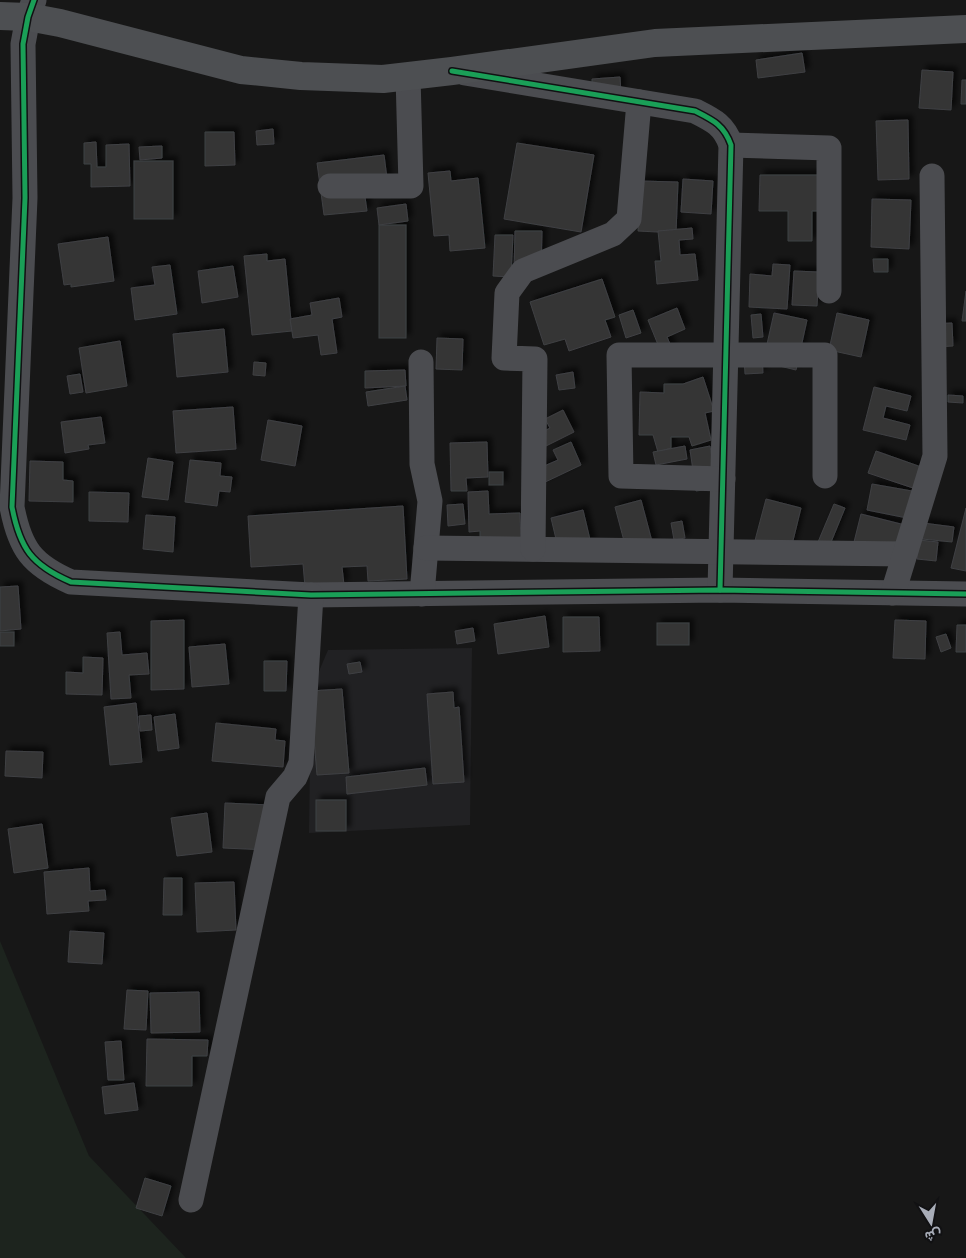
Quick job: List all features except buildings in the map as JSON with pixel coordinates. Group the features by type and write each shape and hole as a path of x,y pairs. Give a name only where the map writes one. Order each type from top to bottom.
{"main road":[{"path":"0,16 31,8 70,25 241,70 301,76 383,79 655,42 966,29"}],"street":[{"path":"31,8 23,44 25,198 12,507 17,533 29,554 48,572 71,582 311,595 720,590 966,594"},
{"path":"452,71 695,112 719,124 727,133 731,145 720,590"},
{"path":"330,186 411,186 408,76"},
{"path":"533,549 534,358 504,358 507,293 523,271 613,234 629,219 639,102"},
{"path":"731,145 829,148 830,291"},
{"path":"893,593 935,456 932,176"},
{"path":"723,479 621,476 619,355 825,355 826,476"},
{"path":"421,362 422,464 430,501 422,594"},
{"path":"426,548 904,554"},
{"path":"191,1200 278,797 295,777 301,763 311,595"}],"shaded area":[{"path":"472,648 470,825 309,833 311,690 328,650"},
{"path":"0,941 89,1156 186,1258 0,1258"}],"cycle path":[{"path":"34,0 28,17 23,44 25,198 12,507 15,522 24,545 37,562 46,569 71,582 311,595 720,590 966,594"},
{"path":"452,71 695,111 717,124 728,138 731,145 720,590"}]}
